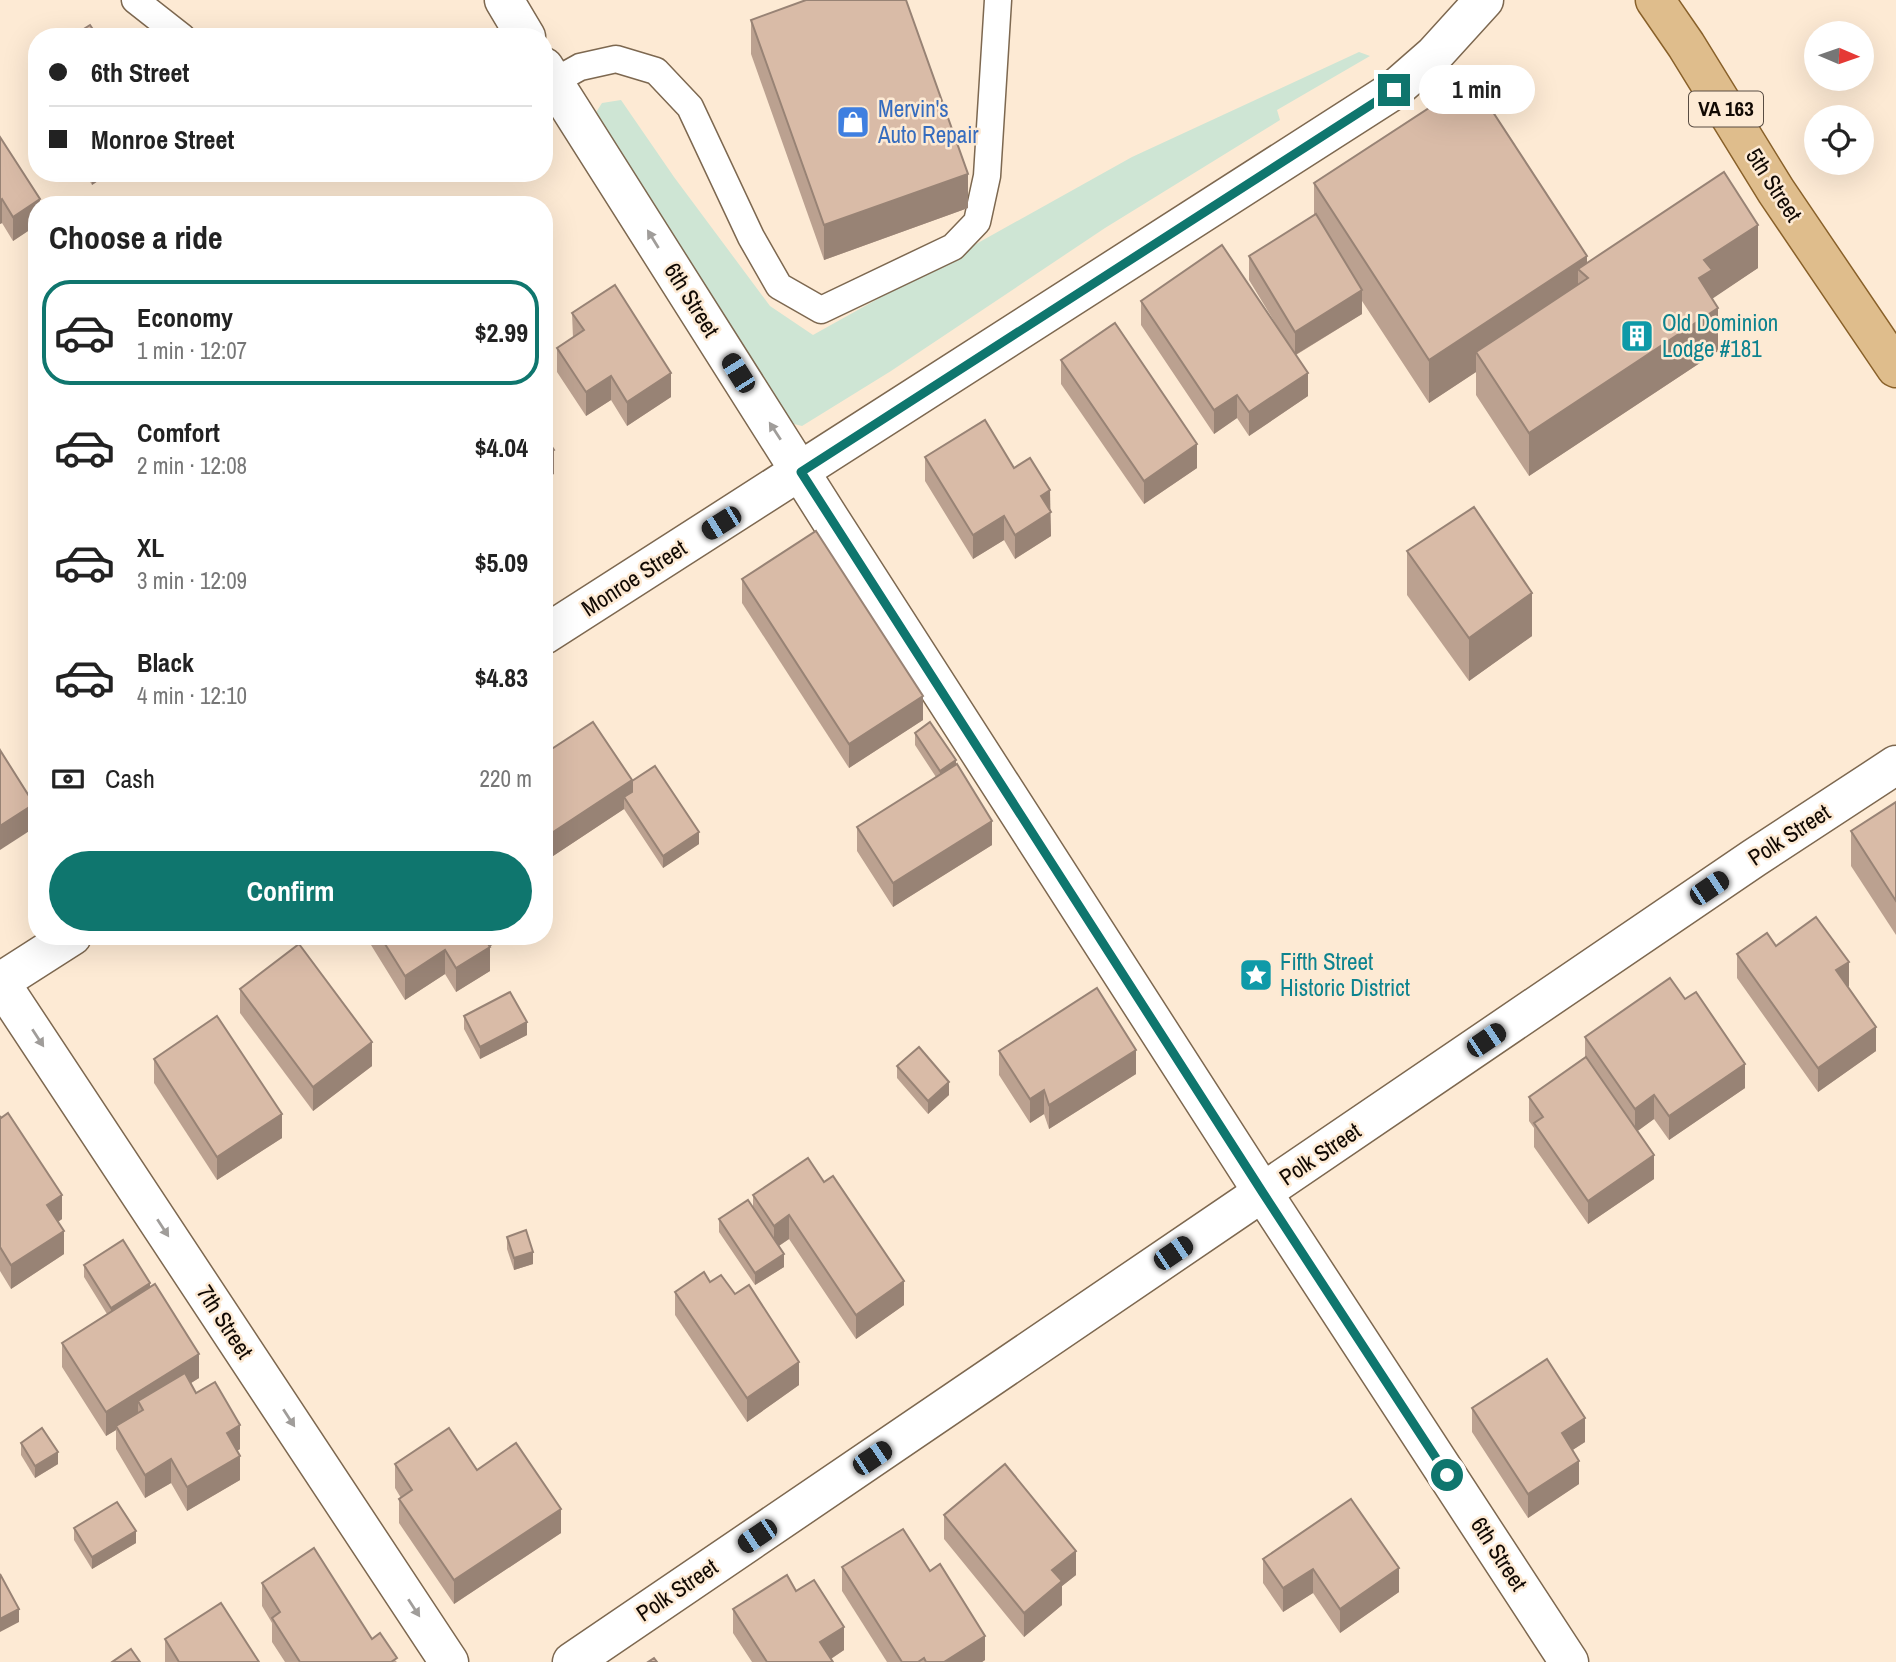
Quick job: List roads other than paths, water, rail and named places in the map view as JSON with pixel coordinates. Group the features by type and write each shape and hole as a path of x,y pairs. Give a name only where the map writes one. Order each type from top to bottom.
{"main road":[{"name":"5th Street","path":"1655,0 1686,45 1776,191 1896,368"}],"street":[{"path":"504,0 521,28"},
{"name":"Monroe Street","path":"553,629 1394,90 1434,55 1485,0"},
{"name":"6th Street","path":"553,80 1263,1193 1569,1662"},
{"name":"Polk Street","path":"572,1662 1742,866 1896,765"},
{"path":"0,982 58,945"},
{"name":"7th Street","path":"0,982 449,1662"}],"lane":[{"path":"135,0 171,28"},
{"path":"553,73 616,58 656,71 690,107 751,237 779,286 821,310 953,247 977,222 987,176 998,0"}],"place":[{"name":"Mervin's Auto Repair","path":"853,122"},
{"name":"Old Dominion Lodge #181","path":"1637,336"},
{"name":"Fifth Street Historic District","path":"1256,975"}]}
